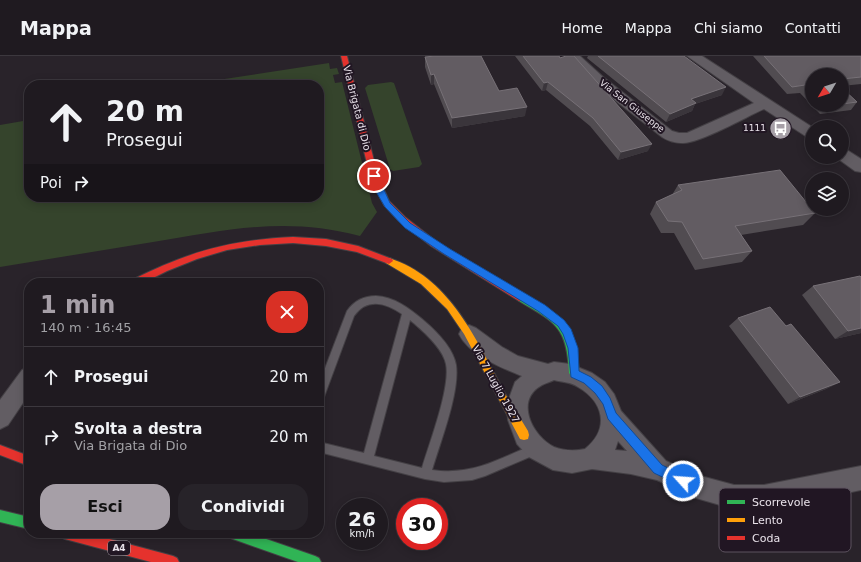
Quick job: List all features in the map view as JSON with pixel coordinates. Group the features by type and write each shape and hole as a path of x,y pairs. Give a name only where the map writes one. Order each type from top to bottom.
{"main road":[{"name":"Via Brigata di Dio","path":"344,56 374,176 379,190 388,205 400,219 425,238 556,318 565,328 570,340 573,352 574,373"},
{"name":"Via 7 Luglio 1927","path":"144,278 192,256 239,244 282,240 328,243 370,253 414,274 428,284 445,300 468,333 504,403 530,442"},
{"path":"0,450 24,458"},
{"path":"0,516 24,522"},
{"name":"A4","path":"84,538 173,562"},
{"path":"248,538 315,562"}],"street":[{"name":"Via San Giuseppe","path":"572,56 598,80 667,134 675,137 684,139 691,137 765,103"},
{"path":"693,56 805,129"},
{"path":"849,159 861,167"},
{"name":"Via 7 Luglio 1927","path":"468,333 508,363 544,372"},
{"path":"658,469 612,416 607,402 598,390 587,380 574,373 564,371 544,372 532,379 522,390 517,404 518,420 530,442 548,457 563,462 578,462 592,458 626,462 658,469 696,486 719,493"},
{"path":"0,418 24,384"},
{"path":"592,458 604,447 611,432 612,416"},
{"path":"810,488 861,478"}],"lane":[{"path":"324,384 350,314 361,303 370,300 382,300 407,313 437,340 451,363 452,372 448,394 425,474"},
{"path":"367,460 407,313"},
{"path":"324,448 425,474 444,476 472,475 485,471 530,442"}],"green space":[{"path":"329,63 330,69 337,68 339,74 333,75 335,83 342,82 372,203 377,212 360,236 333,230 307,227 256,227 206,233 0,267 0,125 24,121 24,202 324,202 324,80 218,80"},
{"path":"391,82 394,83 422,164 419,167 393,171 390,169 365,88 368,85"}],"building":[{"path":"481,56 499,91 517,88 527,107 452,118 434,74 431,75 425,57"},
{"path":"523,56 559,56 560,58 574,56 652,144 621,152 593,118 548,82 544,83"},
{"path":"598,56 684,56 726,87 691,99 696,103 670,114"},
{"path":"764,56 861,56 861,77 849,78 849,68 805,68 805,85 792,87"},
{"path":"849,95 857,102 849,103"},
{"path":"780,170 805,201 805,215 735,226 752,251 703,259 682,222 668,221 656,202 682,190 678,185"},
{"path":"860,276 861,328 848,331 813,286"},
{"path":"770,307 786,326 791,324 840,382 800,397 738,318"}],"traffic: fast":[{"path":"522,298 555,319 562,326 571,344 574,373"},
{"path":"0,516 24,522"},
{"path":"247,538 315,562"}],"traffic: slow":[{"path":"389,261 424,281 440,295 450,307 467,331 524,435"}],"traffic: jam":[{"path":"344,56 374,176 380,192 389,206 402,219 434,244 522,298"},
{"path":"145,278 164,268 195,256 227,247 260,242 293,240 326,242 358,249 389,261"},
{"path":"0,450 24,459"},
{"path":"84,538 173,562"}],"place":[{"name":"1111","path":"781,128"}],"route":[{"path":"374,176 379,190 388,205 400,219 447,252 542,308 556,318 565,328 573,348 574,373 587,380 598,390 607,402 612,416 658,469 683,481"}]}
